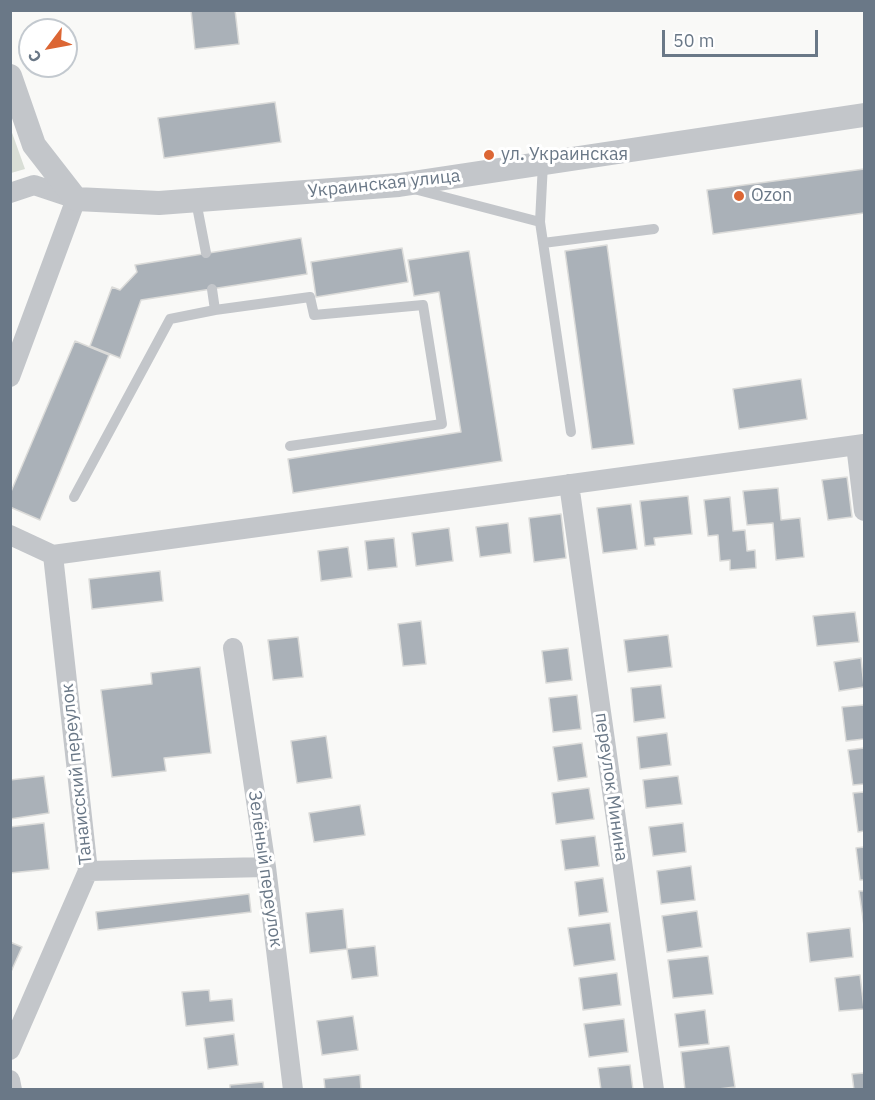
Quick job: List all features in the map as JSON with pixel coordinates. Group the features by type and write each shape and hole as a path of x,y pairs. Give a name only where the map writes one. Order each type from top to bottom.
{"street":[{"path":"10,76 34,145 76,199"},
{"name":"Украинская улица","path":"76,199 196,201 399,186 864,115"},
{"path":"10,194 34,184 76,199"},
{"path":"10,377 76,199"},
{"path":"10,536 53,555 860,445 864,511"},
{"name":"переулок Минина","path":"569,484 654,1089"},
{"name":"Танаисский переулок","path":"10,1050 88,871 53,555"},
{"name":"Зелёный переулок","path":"233,648 266,867 293,1089"},
{"path":"88,871 266,867"},
{"path":"10,1080 12,1089"}],"lane":[{"path":"543,163 540,222 571,432"},
{"path":"399,186 540,222"},
{"path":"196,201 206,253"},
{"path":"543,243 654,229"},
{"path":"212,289 215,310"},
{"path":"74,497 170,319 215,310 310,297 314,315 423,305 442,423 291,446"}],"shaded area":[{"path":"10,127 25,169 11,173 10,173"}],"building":[{"path":"191,10 235,10 239,44 195,49"},
{"path":"275,102 281,142 164,158 158,118"},
{"path":"864,169 864,213 713,234 707,190"},
{"path":"301,238 307,274 141,300 120,358 90,346 112,287 120,290 137,272 135,265"},
{"path":"607,245 634,444 592,449 565,251"},
{"path":"402,248 408,282 316,297 311,262"},
{"path":"469,251 502,461 293,493 288,459 461,432 439,292 414,296 408,260"},
{"path":"75,341 109,355 40,520 10,507 10,494"},
{"path":"801,379 807,419 739,429 733,389"},
{"path":"847,477 852,517 828,520 822,480"},
{"path":"778,488 781,520 800,518 804,557 776,560 773,523 747,525 743,491"},
{"path":"688,496 692,534 654,538 655,545 645,546 640,501"},
{"path":"730,497 733,531 745,530 747,551 755,550 756,568 730,570 730,560 720,561 718,535 708,536 704,500"},
{"path":"631,504 637,549 603,553 597,508"},
{"path":"561,514 566,558 534,562 529,518"},
{"path":"508,523 511,553 480,557 476,527"},
{"path":"449,528 453,561 416,566 412,533"},
{"path":"394,538 397,567 368,570 365,541"},
{"path":"348,547 352,577 321,581 318,551"},
{"path":"160,571 163,601 92,609 89,579"},
{"path":"855,612 859,642 817,646 813,616"},
{"path":"421,621 426,664 403,666 398,624"},
{"path":"668,635 672,667 628,672 624,640"},
{"path":"298,637 303,677 273,680 268,640"},
{"path":"568,648 572,680 546,683 542,651"},
{"path":"861,658 864,687 839,691 834,662"},
{"path":"200,667 211,753 164,758 166,771 112,777 101,690 152,684 151,673"},
{"path":"661,685 665,718 634,722 631,688"},
{"path":"577,695 581,729 553,732 549,698"},
{"path":"864,705 864,739 846,741 842,707"},
{"path":"667,733 671,765 640,769 637,737"},
{"path":"326,736 332,778 297,783 291,741"},
{"path":"582,743 587,777 558,781 553,747"},
{"path":"864,748 864,784 853,785 848,750"},
{"path":"44,776 49,813 10,819 10,780"},
{"path":"678,776 682,804 646,808 643,780"},
{"path":"589,788 594,819 556,824 552,793"},
{"path":"864,792 864,831 858,832 853,793"},
{"path":"360,805 365,835 314,842 309,813"},
{"path":"44,823 49,869 10,873 10,827"},
{"path":"683,823 686,852 653,856 649,827"},
{"path":"595,836 599,866 565,870 561,840"},
{"path":"864,847 864,880 860,880 856,848"},
{"path":"691,866 695,900 661,904 657,871"},
{"path":"603,878 608,912 579,916 575,882"},
{"path":"859,891 864,891 864,926"},
{"path":"249,894 251,912 98,930 96,912"},
{"path":"343,909 347,949 310,953 306,913"},
{"path":"697,911 702,947 667,952 662,916"},
{"path":"610,923 615,960 574,966 568,928"},
{"path":"850,928 853,957 810,962 807,933"},
{"path":"10,942 22,947 10,974"},
{"path":"375,946 378,976 352,979 347,949"},
{"path":"708,956 713,994 673,998 668,960"},
{"path":"617,973 621,1005 583,1010 579,978"},
{"path":"860,975 864,1009 839,1011 835,978"},
{"path":"209,990 210,1001 232,999 234,1021 186,1026 182,992"},
{"path":"705,1010 709,1044 679,1047 675,1014"},
{"path":"353,1016 358,1050 322,1055 317,1021"},
{"path":"624,1019 628,1052 589,1057 584,1024"},
{"path":"234,1034 238,1065 208,1069 204,1038"},
{"path":"729,1046 735,1087 685,1090 681,1052"},
{"path":"630,1065 633,1090 601,1090 598,1068"},
{"path":"864,1073 864,1090 854,1090 852,1074"},
{"path":"360,1075 361,1090 325,1090 324,1079"},
{"path":"263,1082 264,1090 230,1090 230,1085"}],"place":[{"name":"ул. Украинская","path":"489,155"},
{"name":"Ozon","path":"739,196"}]}
